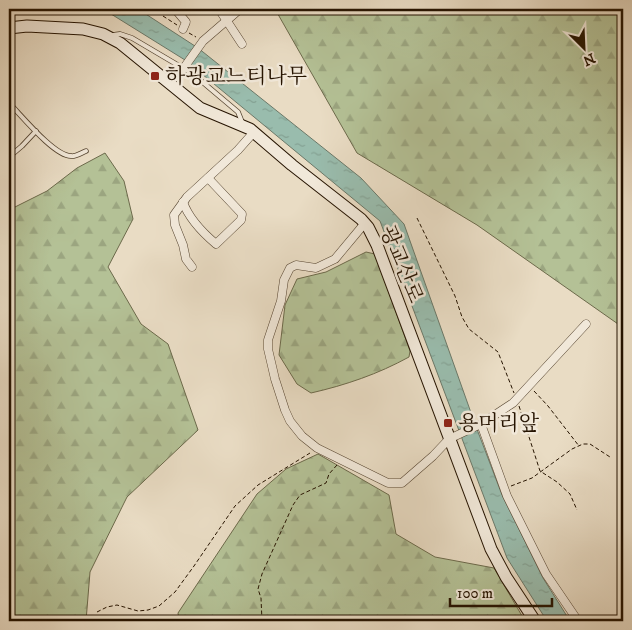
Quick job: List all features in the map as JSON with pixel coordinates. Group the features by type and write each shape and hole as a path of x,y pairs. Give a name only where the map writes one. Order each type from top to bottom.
{"street":[{"path":"175,9 186,22 183,29"},
{"path":"219,9 242,44"},
{"path":"185,67 203,41 240,9"},
{"name":"광교산로","path":"9,28 27,26 71,27 96,31 108,36 129,49 200,108 249,129 365,223 377,245 452,438 491,549 506,577 535,621"},
{"path":"192,267 186,259 174,216 183,202 238,150 249,129"},
{"path":"183,202 191,218 202,232 216,244 243,217 208,178"},
{"path":"365,223 335,259 316,268 296,265 290,268 284,280 280,301 268,340 268,349 285,410 290,421 302,436 317,448 388,483 402,483 452,438 492,418 517,398 586,324"},
{"path":"479,424 504,489 546,574 578,621"},
{"path":"603,621 623,620"}],"lane":[{"path":"108,36 120,34 132,38 185,67 238,112 249,129"},
{"path":"9,102 46,143 65,155 72,157 86,151"},
{"path":"9,157 36,131"}],"path":[{"path":"417,218 469,329 498,352 517,398 540,471 557,482 570,494 577,510"},
{"path":"528,385 548,406 579,446"},
{"path":"504,489 532,478 579,446 590,444 610,457"},
{"path":"97,612 117,605 138,611 159,606 175,592 235,506 258,484 317,448"},
{"path":"262,621 261,598 258,588 262,574 293,505 300,495 326,483 329,474 341,460"}],"green space":[{"path":"275,9 623,9 623,324 618,324 477,225 357,153"},
{"path":"105,153 124,181 133,219 108,267 141,324 168,344 198,430 127,497 90,572 86,621 9,621 9,210 47,191 77,168"},
{"path":"366,252 375,254 410,351 409,357 386,369 362,378 311,393 297,384 279,355 285,305 297,279 326,272"},
{"path":"318,454 389,495 396,534 435,557 494,568 525,621 179,621 178,613 257,494 286,469"}],"water":[{"path":"103,9 138,9 198,48 361,178 404,224 502,495 543,578 570,621 547,621 507,558 380,221 185,60"}],"place":[{"name":"하광교느티나무","path":"155,76"},
{"name":"용머리앞","path":"448,423"}]}
